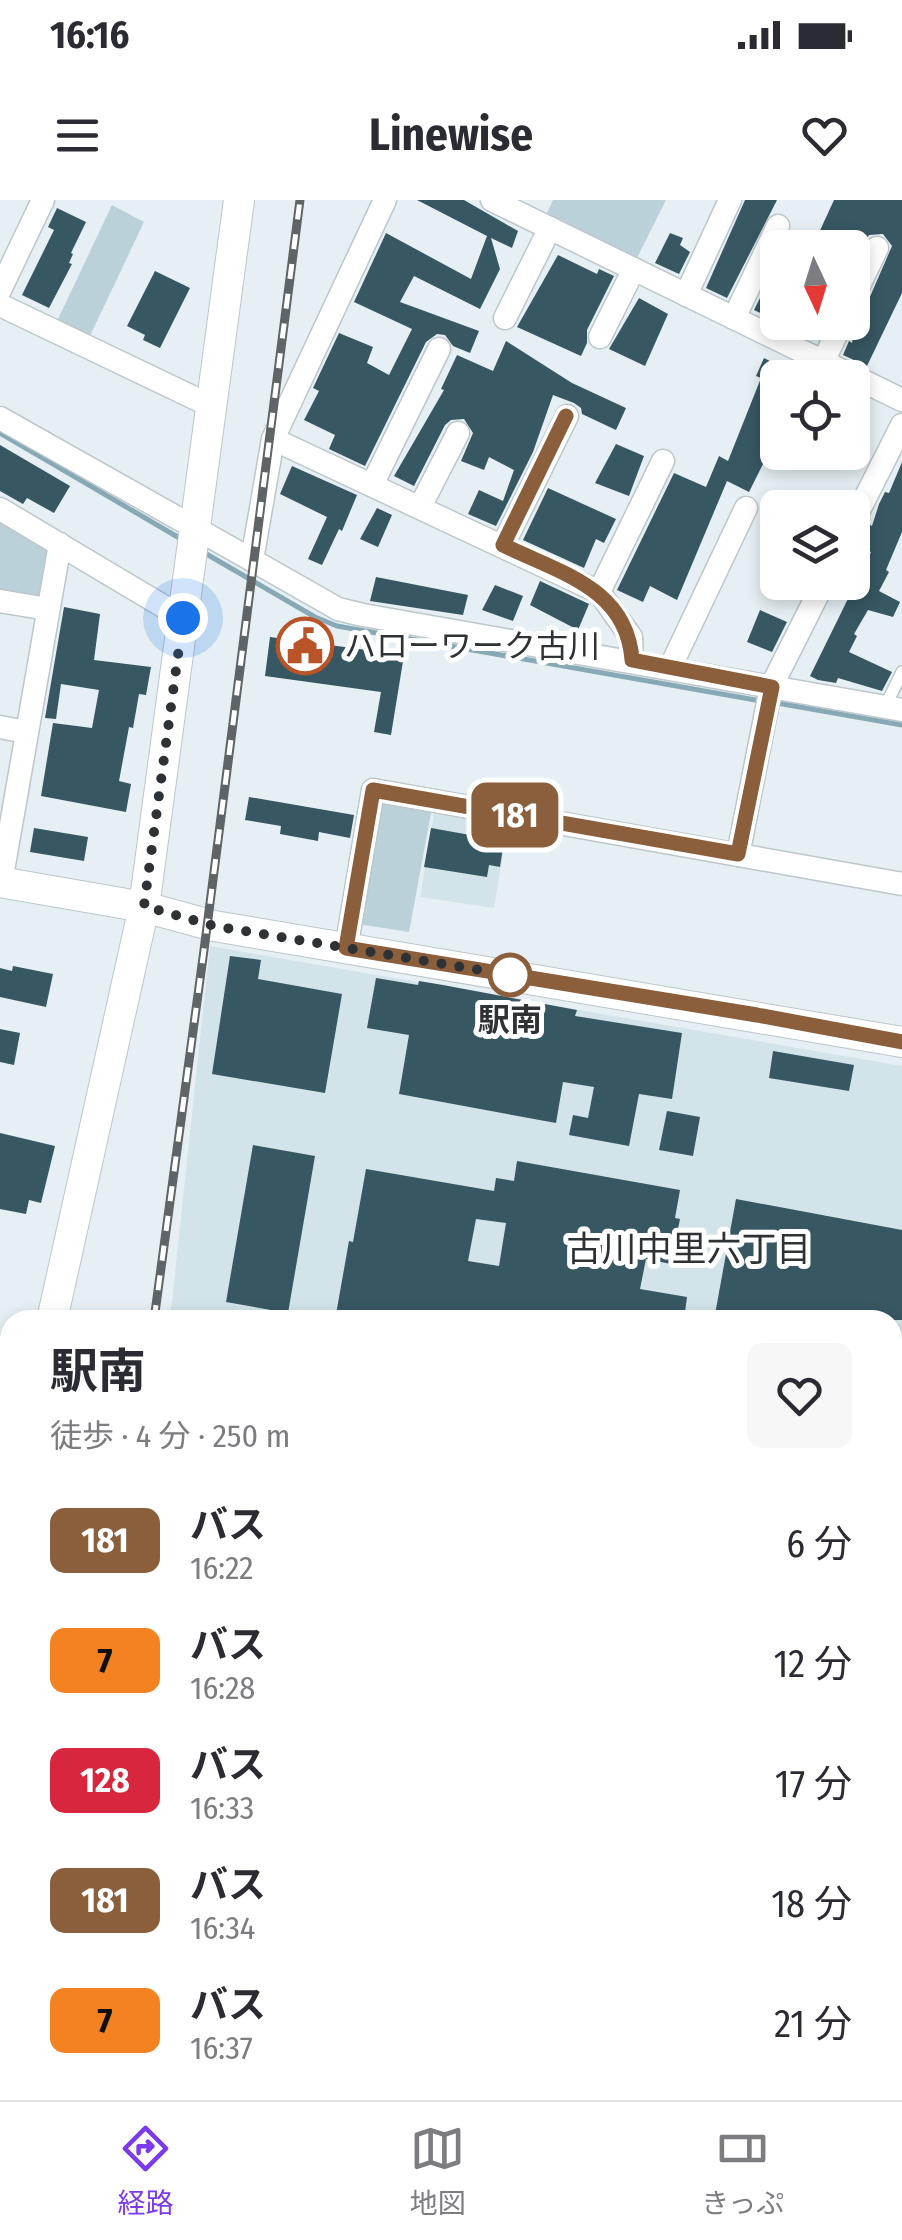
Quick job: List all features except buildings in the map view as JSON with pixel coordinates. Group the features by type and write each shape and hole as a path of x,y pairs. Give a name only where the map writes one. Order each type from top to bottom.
{"street":[{"path":"0,290 43,200"},
{"path":"54,1310 144,906 239,200"},
{"path":"252,560 272,439 385,200"},
{"path":"492,200 819,360"},
{"path":"686,295 730,200"},
{"path":"734,318 778,226"},
{"path":"505,318 550,228"},
{"path":"870,263 877,248"},
{"path":"600,337 634,269"},
{"path":"0,305 211,406"},
{"path":"372,484 439,349"},
{"path":"870,385 902,400"},
{"path":"503,545 566,416"},
{"path":"0,418 193,540 252,560 338,609 632,660 769,696 893,708"},
{"path":"869,490 902,425"},
{"path":"420,506 458,434"},
{"path":"272,439 600,592 630,637 632,660"},
{"path":"600,592 662,461"},
{"path":"0,508 183,618"},
{"path":"670,668 746,508"},
{"path":"60,544 1,882 144,906 214,926 902,1042"},
{"path":"738,854 769,696 815,600"},
{"path":"0,601 48,610"},
{"path":"0,727 26,732"},
{"path":"346,948 373,790 902,884"}],"lane":[{"path":"893,708 902,672"}],"shaded area":[{"path":"553,200 666,200 637,258 547,213"},
{"path":"112,205 144,222 88,340 62,327 58,319"},
{"path":"0,514 51,543 45,599 0,598"},
{"path":"381,799 432,808 409,932 358,924"},
{"path":"434,814 508,824 494,908 420,897"},
{"path":"210,946 902,1066 902,1310 171,1310"}],"waterway":[{"path":"0,433 181,539"},
{"path":"203,552 337,626 761,701"},
{"path":"777,703 902,725"}],"railway":[{"path":"155,1310 300,200"}],"bus line":[{"name":"181","path":"566,416 503,545 600,592 630,637 632,660 772,687 738,854 373,790 346,948 902,1042"}],"place":[{"name":"ハローワーク古川","path":"305,646"},
{"name":"駅南","path":"510,975"}],"district":[{"name":"古川中里六丁目","path":"689,1249"}],"route":[{"path":"183,618 144,906 214,926 510,975"}]}
